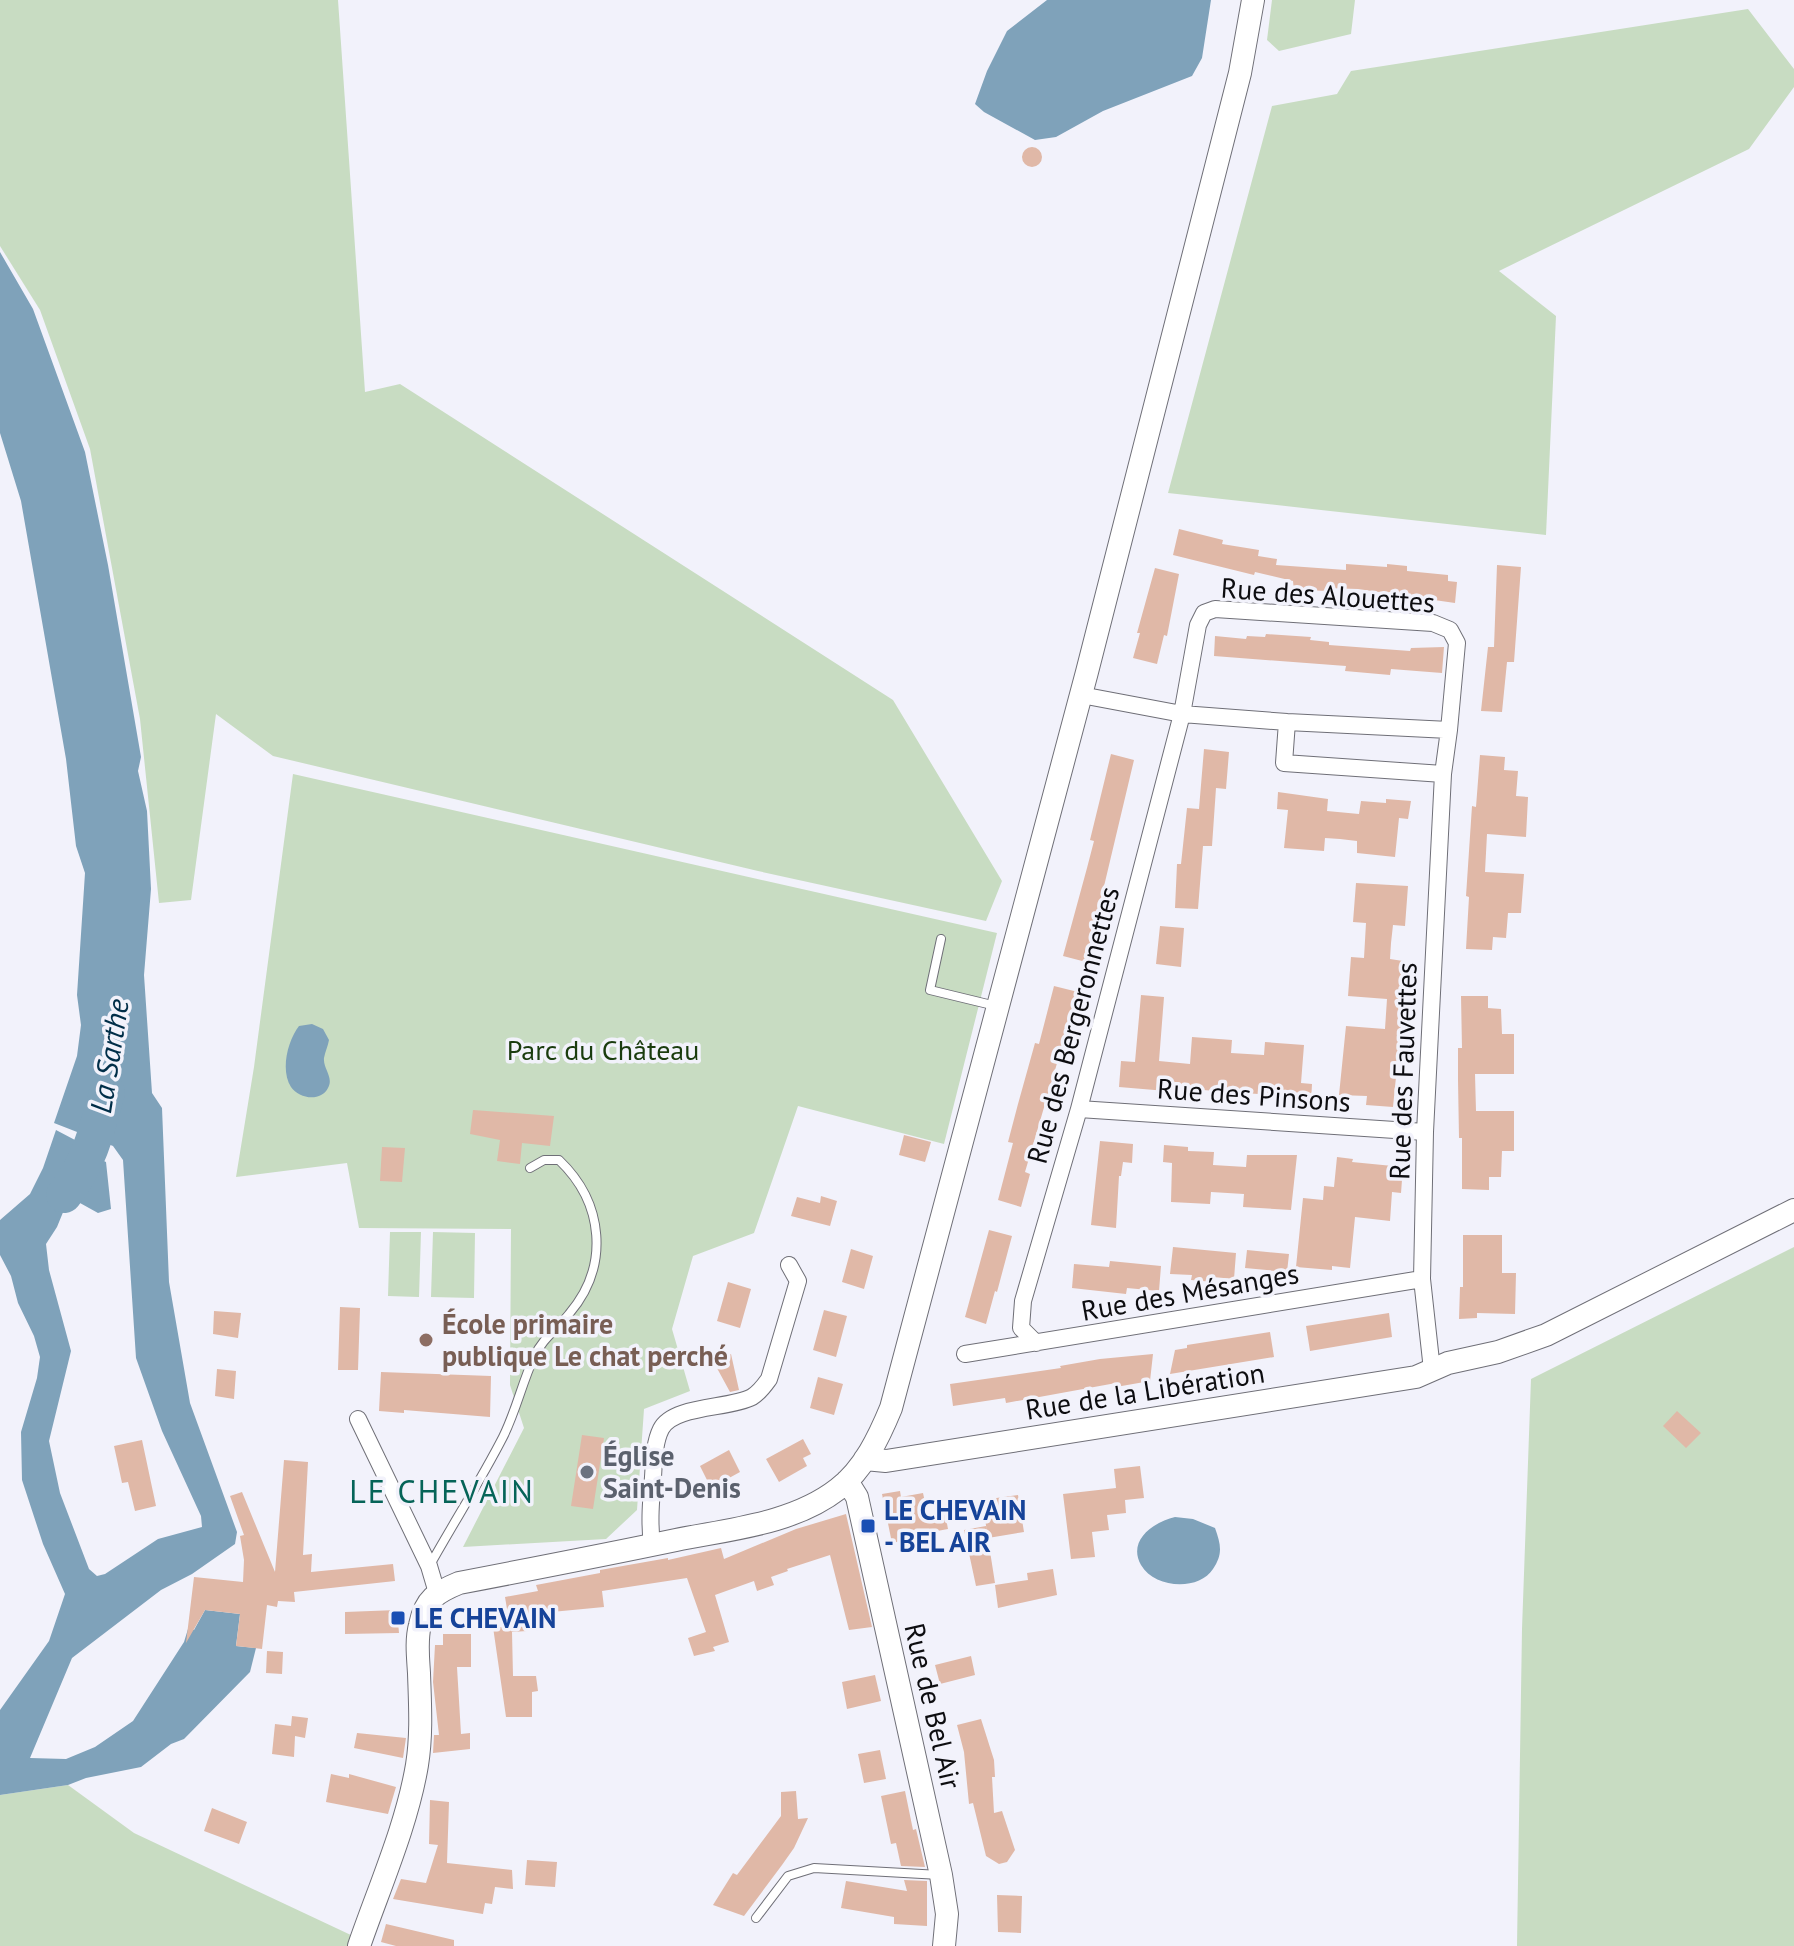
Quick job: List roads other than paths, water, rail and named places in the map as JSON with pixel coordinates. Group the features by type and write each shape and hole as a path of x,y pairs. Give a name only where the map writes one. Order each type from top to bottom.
{"street":[{"path":"359,1946 417,1768 421,1729 420,1623 427,1604 437,1593 459,1583 745,1527 793,1513 821,1500 847,1481 865,1459 891,1408 1081,695 1240,73 1253,0"},
{"name":"Rue des Alouettes","path":"1182,714 1198,625 1204,613 1215,609 1433,623 1450,630 1457,643 1449,730"},
{"path":"1081,695 1182,714 1449,730"},
{"name":"Rue des Bergeronnettes","path":"1036,1343 1021,1328 1023,1301 1079,1109 1182,714"},
{"path":"1287,722 1284,763 1443,774"},
{"name":"Rue des Fauvettes","path":"1432,1370 1422,1279 1425,1132 1443,774 1449,730"},
{"name":"Rue des Pinsons","path":"1079,1109 1425,1132"},
{"name":"Rue de la Libération","path":"865,1459 886,1461 1029,1440 1416,1377 1448,1363 1498,1352 1546,1335 1794,1210"},
{"path":"652,1545 650,1528 655,1455 661,1428 673,1417 752,1397 762,1389 769,1379 798,1281 789,1265"},
{"name":"Rue des Mésanges","path":"965,1354 1422,1279"},
{"path":"358,1419 429,1566 437,1593"},
{"name":"Rue de Bel Air","path":"847,1481 857,1497 941,1875 947,1914 944,1946"}],"lane":[{"path":"941,939 930,990 997,1006"},
{"path":"429,1566 503,1436 535,1356 548,1334 570,1314 591,1273 597,1228 591,1203 574,1174 559,1160 544,1160 530,1168"},
{"path":"756,1918 788,1876 814,1868 941,1875"}],"water":[{"path":"1047,0 1211,0 1202,58 1192,76 1103,111 1056,137 1035,140 975,104 1007,31"},
{"path":"0,252 33,309 85,452 108,565 141,757 138,771 147,811 151,889 144,975 152,1093 162,1108 169,1282 190,1403 237,1532 235,1544 192,1574 161,1590 72,1658 30,1758 66,1759 95,1747 133,1721 184,1642 188,1629 194,1630 205,1610 240,1614 236,1646 256,1648 250,1672 184,1739 171,1744 141,1767 86,1778 68,1785 0,1795 0,1710 49,1641 65,1594 43,1544 22,1480 21,1432 40,1357 18,1303 11,1276 0,1255 0,1220 30,1194 56,1130 75,1140 73,1147 106,1162 111,1209 98,1213 80,1203 66,1205 46,1244 49,1270 71,1351 49,1441 60,1493 89,1569 97,1576 105,1574 158,1539 202,1527 201,1516 162,1431 136,1358 123,1160 113,1146 54,1123 77,1056 81,1025 77,995 85,873 76,846 66,759 21,501 0,433"},
{"path":"312,1024 323,1029 329,1040 324,1058 330,1080 325,1092 315,1097 295,1091 286,1072 289,1047 295,1032 299,1026"},
{"path":"1175,1517 1193,1519 1215,1528 1220,1544 1220,1554 1213,1569 1198,1581 1188,1584 1166,1583 1156,1579 1141,1565 1138,1556 1137,1548 1145,1534 1159,1523"}],"waterway":[{"name":"La Sarthe","path":"64,1195 86,1159 107,1092"}],"place":[{"name":"École primaire publique Le chat perché","path":"426,1340"},
{"name":"Église Saint-Denis","path":"587,1472"},
{"name":"LE CHEVAIN - BEL AIR","path":"868,1526"},
{"name":"LE CHEVAIN","path":"398,1618"}],"district":[{"name":"LE CHEVAIN","path":"442,1492"}],"park label":[{"name":"Parc du Château","path":"603,1050"}]}
